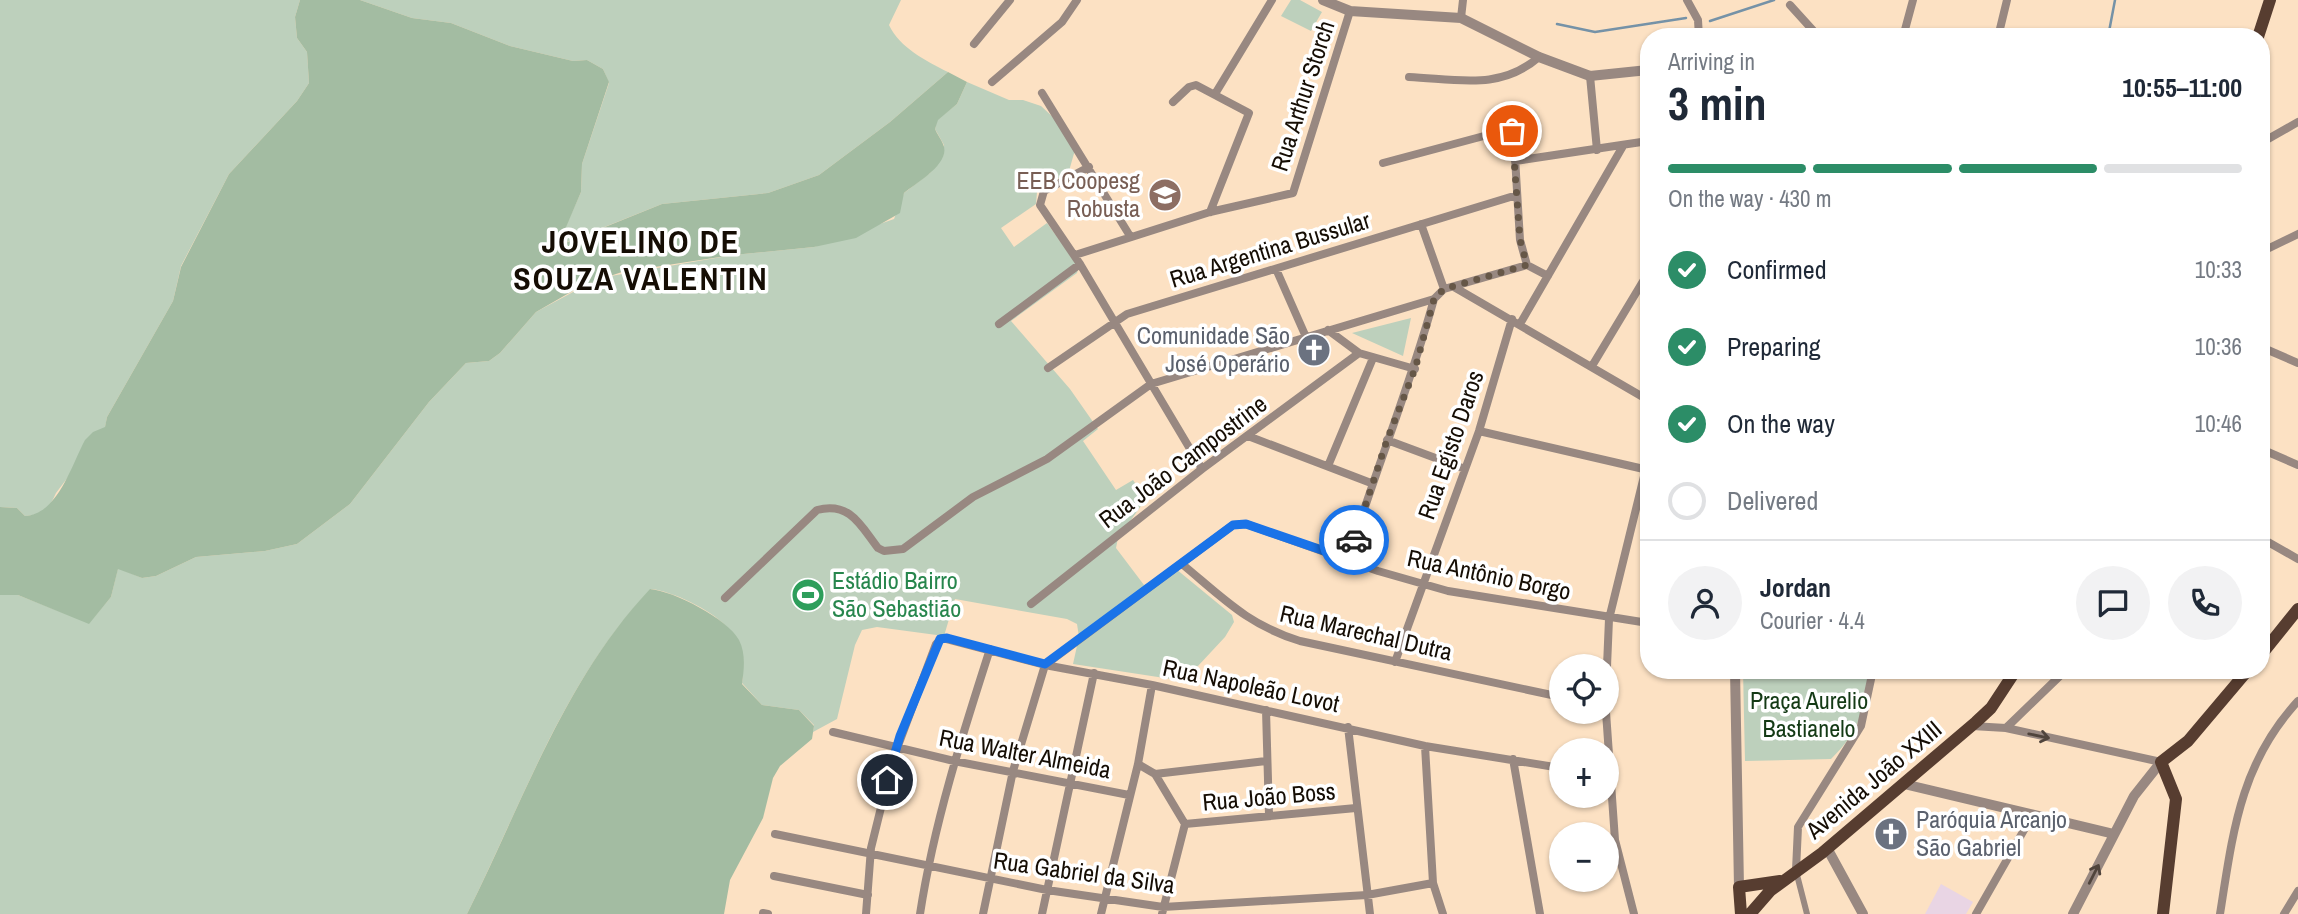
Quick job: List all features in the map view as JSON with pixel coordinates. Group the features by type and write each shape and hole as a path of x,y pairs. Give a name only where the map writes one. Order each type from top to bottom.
{"main road":[{"path":"2261,28 2270,0"},
{"path":"2270,640 2298,610"},
{"name":"Avenida João XXIII","path":"1750,914 1783,880 1827,848 1972,726 1991,708 2010,679"},
{"path":"2163,914 2176,799 2161,762 2188,741 2240,679"},
{"path":"1741,914 1740,887 1783,880"}],"street":[{"path":"974,44 1010,0"},
{"path":"992,82 1055,29 1077,0"},
{"path":"1215,93 1272,0"},
{"path":"1323,0 1350,11 1461,18 1539,57 1590,76 1640,71"},
{"path":"1461,18 1463,0"},
{"path":"1687,0 1698,20 1698,28"},
{"path":"1905,28 1913,0"},
{"path":"2000,28 2007,0"},
{"path":"1790,5 1811,28"},
{"name":"Rua Arthur Storch","path":"1210,212 1293,193 1350,11"},
{"path":"1409,77 1467,80 1511,77 1539,57"},
{"path":"1590,76 1597,150"},
{"path":"1075,255 1210,212 1249,113 1215,93 1192,86 1173,102"},
{"path":"1042,93 1130,236"},
{"path":"2270,138 2298,122"},
{"path":"1383,163 1505,128 1512,131 1520,240 1527,265"},
{"path":"1515,161 1640,143"},
{"path":"1520,324 1623,146"},
{"path":"1089,167 1044,191 1040,201 1202,469"},
{"name":"Rua Argentina Bussular","path":"1048,368 1114,320 1517,195"},
{"path":"1421,225 1444,289"},
{"path":"2270,248 2298,234"},
{"path":"999,324 1080,264"},
{"path":"725,598 817,510 827,507 846,510 878,548 892,551 903,549 974,497 1047,459 1151,384 1434,299 1444,289 1527,265 1548,276"},
{"path":"1276,269 1306,337"},
{"path":"1592,366 1640,286"},
{"path":"1454,287 1640,395"},
{"path":"1348,559 1371,483 1415,369 1434,299"},
{"name":"Rua Egisto Daros","path":"1395,662 1479,431 1512,319"},
{"path":"1328,330 1359,353 1415,369"},
{"path":"2270,350 2298,363"},
{"name":"Rua João Campostrine","path":"1031,604 1202,469 1359,353"},
{"path":"1328,466 1373,358"},
{"path":"1479,431 1640,465"},
{"path":"1248,436 1371,483"},
{"path":"1387,440 1465,469"},
{"path":"2270,453 2298,465"},
{"path":"1608,654 1609,619 1640,494"},
{"name":"Rua Antônio Borgo","path":"1182,564 1233,525 1246,524 1423,585 1609,619 1640,622"},
{"path":"2270,543 2298,559"},
{"path":"983,914 1013,771 1045,664 1182,564"},
{"name":"Rua Marechal Dutra","path":"1182,564 1255,624 1271,632 1395,662 1549,694"},
{"name":"Rua Napoleão Lovot","path":"896,748 936,644 947,638 1045,664 1348,727 1425,746 1549,766"},
{"path":"920,914 928,867 954,761 990,649"},
{"path":"1042,914 1094,673"},
{"path":"1735,679 1740,887"},
{"path":"1807,914 1796,870 1798,827 1861,726 1871,679"},
{"path":"2006,728 2057,679"},
{"path":"1101,914 1138,764 1152,685"},
{"path":"2220,914 2234,828 2253,763 2283,717 2298,701"},
{"path":"1266,710 1269,815"},
{"path":"1972,726 2006,728 2161,762 2143,782 2073,914"},
{"path":"1348,727 1370,914"},
{"name":"Rua Walter Almeida","path":"833,732 954,761 1129,794"},
{"path":"1425,746 1433,883 1443,914"},
{"path":"866,914 871,853 896,748"},
{"path":"1513,759 1540,914"},
{"path":"1155,774 1266,761"},
{"path":"1138,764 1155,774 1185,824 1163,910"},
{"path":"1904,784 2114,834"},
{"name":"Rua João Boss","path":"1185,824 1356,808"},
{"path":"1611,808 1615,840 1634,914"},
{"path":"1976,914 2032,816"},
{"name":"Rua Gabriel da Silva","path":"775,834 990,880 1104,897 1163,910 1367,895 1433,883"},
{"path":"1827,848 1863,914"},
{"path":"774,876 869,895"},
{"path":"2287,913 2298,891"},
{"path":"1225,904 1230,914"}],"shaded area":[{"path":"1941,884 1973,902 1966,914 1925,914"}],"green space":[{"path":"0,0 300,0 295,17 297,38 307,52 309,83 297,101 229,174 181,266 173,301 107,417 105,428 48,507 40,513 25,516 17,508 0,507"},
{"path":"300,0 360,0 412,18 451,23 510,46 573,61 587,60 603,69 609,82 582,164 581,192 558,246 662,204 768,193 819,175 890,122 948,72 967,82 957,104 938,120 935,129 943,144 942,158 931,172 904,193 900,213 856,238 814,247 733,255 622,272 583,285 536,312 500,353 489,361 466,363 429,402 350,504 297,544 265,551 196,557 156,576 142,578 118,569 111,597 89,624 18,595 0,595 0,507 17,508 25,516 46,507 55,498 85,440 93,432 105,427 107,417 173,301 181,267 229,174 297,101 309,83 307,52 297,38 295,17"},
{"path":"360,0 901,0 889,25 894,33 914,53 948,72 890,122 819,175 768,193 662,204 557,246 581,192 582,164 609,83 603,69 587,60 573,61 510,46 451,23 412,18"},
{"path":"1291,0 1300,0 1322,12 1311,31 1281,16"},
{"path":"967,82 1009,100 1023,100 1041,106 1055,119 1075,150 1069,171 1037,192 1036,204 1001,228 1014,247 1047,223 1079,267 1077,273 1011,321 1070,389 1098,429 1083,441 1116,490 1133,480 1146,499 1118,538 1116,548 1144,585 1176,569 1232,615 1234,622 1225,637 1184,681 1073,664 1079,637 1077,624 1067,619 955,599 944,636 877,627 862,630 855,645 837,719 813,732 814,725 799,710 762,705 742,683 740,653 726,626 680,597 651,589 620,624 569,702 467,914 0,914 0,595 18,595 89,623 111,597 118,568 142,578 156,576 196,557 265,551 297,544 350,504 429,402 466,363 489,361 500,353 536,312 599,278 733,255 814,247 894,219 904,193 930,173 943,156 944,145 935,129 937,120 957,104"},
{"path":"1411,318 1403,356 1352,333"},
{"path":"650,589 686,600 724,623 739,640 743,651 742,684 762,705 799,710 814,726 812,739 780,766 773,778 763,818 730,880 724,914 467,914 526,787 569,703 620,625"},
{"name":"Praça Aurelio Bastianelo","path":"1743,679 1869,679 1860,719 1849,739 1831,759 1745,761"}],"waterway":[{"path":"1710,21 1774,0"},
{"path":"2110,28 2115,0"},
{"path":"1557,24 1595,32 1686,18"}],"way so far":[{"path":"1354,540 1371,483 1415,369 1434,299 1444,289 1527,265 1520,240 1512,131"}],"place":[{"name":"EEB Coopesg Robusta","path":"1165,195"},
{"name":"Comunidade São José Operário","path":"1314,350"},
{"name":"Estádio Bairro São Sebastião","path":"808,595"},
{"name":"Paróquia Arcanjo São Gabriel","path":"1891,834"}],"district":[{"name":"JOVELINO DE SOUZA VALENTIN","path":"641,260"}],"route":[{"path":"887,780 900,736 940,639 947,638 1045,664 1233,525 1246,524 1348,559 1354,540"}]}
